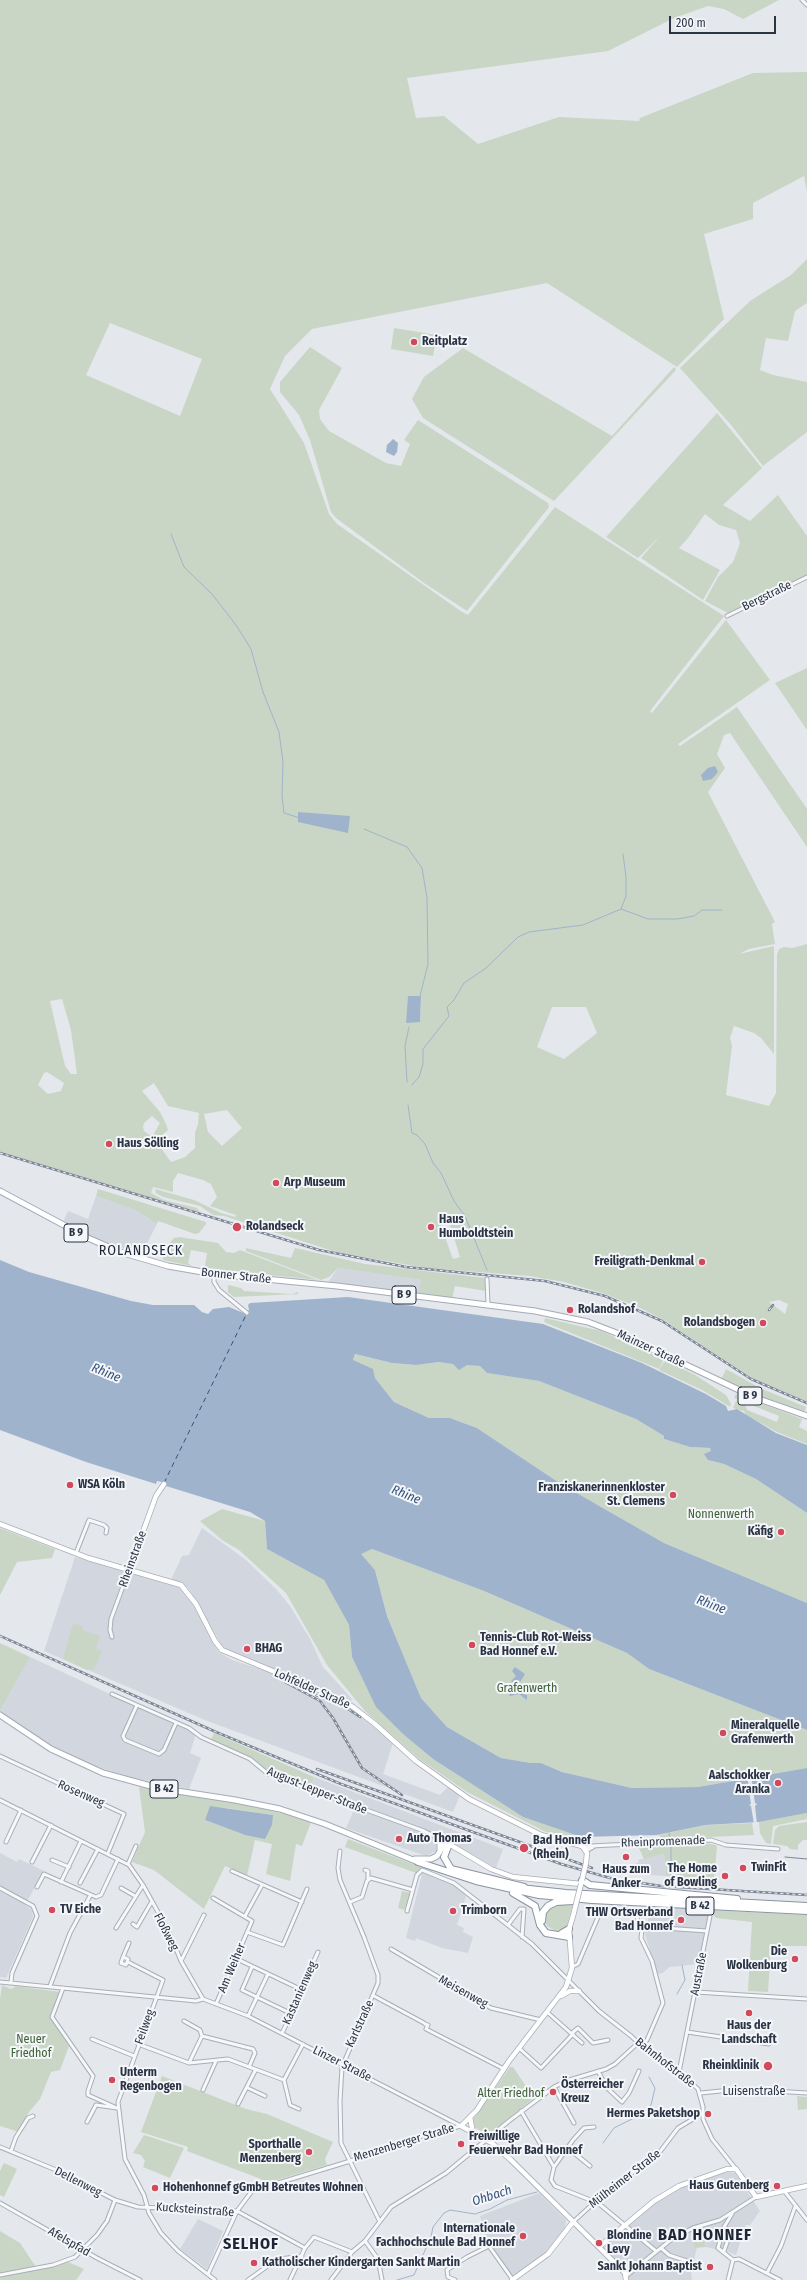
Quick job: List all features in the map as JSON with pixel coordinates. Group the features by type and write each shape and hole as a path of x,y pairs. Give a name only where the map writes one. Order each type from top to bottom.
{"highway":[{"path":"449,1844 444,1857 451,1869 529,1889"},
{"name":"B 42","path":"418,1862 497,1883 529,1889 578,1894 807,1906"},
{"name":"B 42","path":"418,1862 442,1872 495,1886 539,1895 592,1900 807,1911"},
{"path":"581,1882 588,1885 720,1897 768,1904"},
{"path":"495,1886 519,1895 533,1904 538,1913 540,1925 546,1933 569,1937"},
{"path":"569,1937 562,1933 552,1932 545,1927 542,1917 546,1908 556,1902 592,1900"},
{"path":"562,1933 569,1929"}],"main road":[{"name":"Bonner Straße","path":"0,1191 66,1228 106,1246 168,1266 214,1274 337,1286 488,1306"},
{"name":"Mainzer Straße","path":"488,1306 550,1314 601,1327 641,1343 756,1398 807,1416"},
{"name":"Rheinstraße","path":"129,1570 156,1496 164,1484"},
{"name":"Lohfelder Straße","path":"0,1524 76,1553 176,1583 185,1588 196,1604 215,1641 222,1650 328,1694 353,1707 376,1724 416,1761 461,1793 504,1818 554,1840 579,1845 585,1850"},
{"name":"B 42","path":"0,1715 51,1749 109,1775 158,1788 235,1800 280,1809 325,1824 418,1862"},
{"path":"436,1837 440,1844 440,1851"},
{"path":"401,1855 428,1860 435,1857 444,1845 449,1844"},
{"name":"August-Lepper-Straße","path":"449,1844 496,1871 513,1877 532,1880 581,1882"},
{"path":"581,1882 587,1858 585,1850"},
{"name":"Menzenberger Straße","path":"569,1937 581,1882"},
{"name":"Menzenberger Straße","path":"461,2126 470,2117 519,2048 560,1996 569,1982 572,1967 569,1929 573,1916"},
{"path":"560,1996 570,1991 579,1991"},
{"path":"470,2117 473,2133"},
{"name":"Linzer Straße","path":"461,2126 486,2140 511,2160 599,2247 626,2278"},
{"path":"599,2247 623,2225 654,2201 679,2186 731,2166 736,2170 756,2197 785,2192 807,2186"},
{"name":"Mülheimer Straße","path":"513,2280 548,2254 573,2222"}],"street":[{"path":"802,0 807,5"},
{"name":"Bergstraße","path":"727,616 807,577"},
{"path":"214,1274 214,1282 219,1290 247,1313"},
{"path":"487,1279 488,1306"},
{"path":"76,1553 89,1520 104,1525 107,1528 106,1533"},
{"name":"Rheinstraße","path":"112,1637 110,1630 111,1619 129,1570"},
{"name":"August-Lepper-Straße","path":"112,1694 189,1728 201,1737 250,1759 268,1774 420,1830 449,1844"},
{"path":"137,1705 123,1736 125,1740 159,1754 164,1750 176,1723"},
{"name":"Rosenweg","path":"0,1756 124,1814 108,1853"},
{"name":"Floßweg","path":"0,1800 128,1864 143,1885 169,1932 180,1961 203,1999"},
{"path":"6,1842 20,1810"},
{"path":"32,1862 51,1826"},
{"name":"Rheinpromenade","path":"585,1850 595,1846 711,1840 726,1845 778,1850"},
{"path":"62,1882 82,1841"},
{"path":"128,1864 136,1846"},
{"path":"80,1882 98,1849"},
{"name":"Karlstraße","path":"340,1851 339,1875 378,1975 378,1983 374,1996 343,2064 340,2102 341,2143 351,2160 379,2220"},
{"path":"37,1887 44,1874 90,1896 101,1895 118,1859"},
{"path":"52,1860 69,1867"},
{"path":"350,1902 362,1898 368,1878 368,1871 365,1870"},
{"name":"Bahnhofstraße","path":"413,1890 417,1875 423,1870 452,1881 534,1946 569,1982 651,2055 679,2072 701,2093 703,2119 712,2139 731,2166"},
{"path":"232,1871 302,1902"},
{"path":"368,1878 413,1890 407,1911"},
{"path":"116,1928 143,1885"},
{"path":"213,1898 245,1916 262,1885"},
{"path":"0,1888 33,1906 37,1916 12,1973 11,1982"},
{"path":"121,1888 135,1896"},
{"name":"Am Weiher","path":"247,1932 283,1945 307,1889"},
{"path":"50,1986 70,1933 90,1896"},
{"name":"Floßweg","path":"133,1924 137,1927 152,1903"},
{"path":"508,1925 520,1909 524,1909 522,1937"},
{"name":"Menzenberger Straße","path":"572,1967 577,1964 601,1910 633,1911 637,1915 638,1924 642,1930"},
{"name":"Floßweg","path":"180,1961 204,1915"},
{"name":"Am Weiher","path":"216,2004 252,1921 245,1916"},
{"name":"Austraße","path":"679,2072 710,1916"},
{"path":"332,2280 352,2252 365,2241 379,2220 391,2207 446,2173 521,2111 554,2087 566,2081 598,2071 614,2064 647,2040 657,2020 663,2003 652,1961 641,1938 642,1930 664,1928 707,1931"},
{"path":"123,1957 128,1959 126,1965 121,1963 123,1957 129,1943"},
{"name":"Meisenweg","path":"391,1949 491,2008 541,2020"},
{"name":"Kastanienweg","path":"282,2033 300,1989 318,1952"},
{"path":"235,1958 300,1989"},
{"name":"Feilweg","path":"117,2108 119,2098 138,2044 163,1980 161,1977 128,1962"},
{"path":"252,1967 242,1990 290,2013"},
{"path":"248,2016 268,1974"},
{"name":"Linzer Straße","path":"0,1982 196,2001 203,1999 248,2016 461,2126"},
{"path":"63,1988 52,2017 93,2076 88,2095 117,2108"},
{"path":"696,1992 807,1999"},
{"path":"374,1996 425,2023 428,2025 426,2029 504,2069"},
{"path":"547,2012 582,2043"},
{"path":"184,2021 200,2030 202,2036 189,2063"},
{"path":"519,2048 541,2068 578,2028 593,2043 608,2040"},
{"path":"687,2032 769,2044"},
{"path":"202,2036 253,2049 255,2053 249,2067"},
{"name":"Feilweg","path":"92,2038 134,2056"},
{"path":"138,2044 189,2063 228,2059 249,2067 255,2071 284,2080"},
{"path":"299,2109 290,2105 284,2080 303,2044"},
{"path":"203,2090 216,2061"},
{"path":"238,2104 248,2088 255,2071"},
{"path":"598,2071 607,2088 622,2102 631,2090 639,2071"},
{"path":"554,2087 574,2123"},
{"path":"248,2088 265,2096"},
{"name":"Luisenstraße","path":"701,2093 740,2089 807,2093"},
{"path":"87,2122 96,2105 117,2108"},
{"path":"117,2108 125,2159 144,2195 155,2224 166,2238 215,2280"},
{"path":"521,2111 554,2167"},
{"name":"Mülheimer Straße","path":"573,2222 594,2201 659,2153 678,2128 703,2112"},
{"path":"10,2151 16,2137 28,2118 32,2116"},
{"name":"Menzenberger Straße","path":"208,2280 237,2211 252,2191 393,2148 418,2138 461,2126"},
{"path":"594,2127 584,2128 554,2167 551,2180 555,2186 594,2201 656,2251"},
{"name":"Dellenweg","path":"0,2147 115,2200 138,2208 148,2207"},
{"path":"568,2148 590,2166"},
{"path":"785,2192 795,2207 807,2220"},
{"path":"626,2278 656,2251 684,2232 720,2220 756,2197"},
{"path":"0,2275 53,2265 74,2257 83,2250 107,2221 115,2200"},
{"name":"Afelspfad","path":"0,2202 83,2250 140,2280"},
{"name":"Kucksteinstraße","path":"148,2207 237,2211 305,2248"},
{"path":"767,2273 781,2246 795,2207"},
{"path":"733,2212 724,2228 718,2248 724,2251 733,2260"},
{"path":"724,2228 731,2231 724,2251"},
{"path":"290,2280 305,2248 314,2237 352,2252"},
{"path":"365,2241 378,2258 382,2280"},
{"path":"455,2280 448,2276 448,2270 467,2257 489,2246 513,2280"},
{"path":"661,2248 669,2255 693,2262"},
{"path":"248,2280 280,2259 302,2256"},
{"path":"733,2260 739,2259 780,2280"},
{"path":"728,2280 733,2260"}],"shaded area":[{"path":"96,1196 135,1210 157,1224 141,1255 91,1237 63,1222 68,1211 88,1219"},
{"path":"338,1268 421,1280 418,1296 327,1284"},
{"path":"202,1528 246,1560 276,1589 290,1606 310,1639 323,1667 352,1699 349,1707 393,1743 383,1774 440,1795 448,1787 460,1795 453,1812 205,1720 44,1651 75,1557 180,1588 192,1603 219,1652 232,1660 263,1670 264,1666 223,1648 189,1589 183,1584 171,1580 182,1556 189,1555","holes":["82,1626 96,1648 101,1651 63,1659"]},
{"path":"30,1657 196,1734 190,1753 201,1758 189,1789 136,1779 91,1765 41,1740 0,1711"},
{"path":"314,1777 503,1849 496,1868 438,1835 436,1841 436,1851 426,1856 346,1828 354,1810 351,1808 353,1803 310,1787"},
{"path":"0,1853 17,1862 19,1859 44,1871 25,1905 32,1910 33,1917 6,1978 0,1977"},
{"path":"664,1854 666,1876 632,1874 628,1868 639,1862 638,1860"},
{"path":"423,1870 451,1882 466,1896 457,1925 464,1928 463,1932 473,1937 468,1953 442,1948 416,1938 415,1941 406,1938"},
{"path":"648,1906 709,1910 698,1964 669,1967 663,1973 657,1974 645,1934 648,1926"},
{"path":"728,2172 735,2173 760,2211 750,2225 746,2225 736,2255 719,2248 718,2250 706,2247 705,2228 692,2233 694,2248 697,2247 691,2273 692,2280 628,2280 628,2273 603,2248 627,2224 662,2197 685,2185"},
{"name":"Internationale Fachhochschule Bad Honnef","path":"539,2193 566,2220 565,2228 550,2249 512,2278 486,2236 480,2216"},
{"path":"198,2219 223,2231 207,2269 180,2249"}],"green space":[{"path":"0,0 779,0 743,19 724,9 708,6 674,18 608,51 407,78 416,118 444,116 478,144 559,117 639,121 640,118 753,73 807,72 807,192 804,176 753,203 753,219 704,234 724,319 677,367 547,283 312,329 285,356 270,389 304,443 329,514 337,524 462,612 468,615 555,507 724,616 650,711 652,713 726,620 770,680 678,744 680,746 737,707 807,809 807,847 730,733 724,735 717,754 725,768 708,792 775,922 772,924 775,944 749,949 739,954 774,946 774,1054 761,1038 754,1033 734,1026 730,1038 732,1046 726,1095 769,1106 776,1093 777,955 779,949 784,947 792,948 807,944 807,1402 752,1378 662,1319 636,1306 605,1294 564,1282 529,1276 426,1268 339,1253 224,1216 213,1215 200,1206 163,1197 156,1193 155,1189 194,1200 221,1213 235,1217 236,1215 210,1206 217,1197 211,1184 203,1180 178,1173 173,1181 173,1192 153,1187 151,1193 164,1200 197,1208 200,1212 0,1152","holes":["110,323 202,359 180,416 86,375","408,996 421,996 420,1022","62,999 71,1030 77,1074 71,1074 65,1066 50,1001","552,1007 586,1007 597,1033 564,1059 537,1047","47,1072 64,1083 61,1091 48,1094 38,1085 44,1073","154,1083 168,1106 199,1113 195,1133 195,1148 185,1157 171,1162 156,1141 168,1130 160,1112 142,1091","227,1110 242,1128 222,1146 208,1132 204,1114","152,1116 160,1123 152,1137 144,1131 144,1123","449,1221 460,1257 453,1259 440,1223","779,1300 788,1304 785,1314 769,1302"]},
{"path":"807,259 807,303 795,311 788,341 766,338 760,370 773,375 807,382 807,432 763,466 732,426 680,368 750,301 791,275"},
{"name":"Reitplatz","path":"394,328 437,335 433,356 391,349"},
{"path":"310,347 342,368 319,410 320,419 329,431 386,463 401,466 410,444 404,440 418,420 548,503 549,507 467,611 424,583 336,518 331,512 310,440 299,415 280,392 280,382"},
{"path":"463,348 612,436 674,367 676,370 554,501 423,418 412,399 424,377"},
{"path":"717,413 762,468 723,505 750,521 778,495 807,536 807,576 728,613 705,601 718,577 733,562 740,543 736,530 719,525 705,514 679,548 720,570 703,600 641,558 660,536 638,558 606,537"},
{"path":"807,668 807,730 775,683"},
{"path":"98,1189 206,1222 206,1224 199,1233 195,1234 158,1221 157,1224 135,1210 96,1196"},
{"path":"179,1237 218,1243 226,1252 234,1253 240,1250 318,1280 201,1268 205,1266 207,1253 191,1250 188,1263 192,1266 163,1260 165,1248 174,1238"},
{"path":"246,1248 291,1258 295,1248 365,1264 485,1278 486,1291 455,1286 452,1299 418,1295 421,1280 338,1268 329,1277 321,1280 246,1251"},
{"path":"228,1285 241,1288 244,1291 292,1294 298,1292 298,1294 234,1297 228,1292"},
{"path":"545,1318 601,1331 664,1359 659,1369 544,1322"},
{"name":"Nonnenwerth","path":"355,1354 392,1363 416,1365 439,1362 480,1366 487,1373 539,1381 636,1419 664,1436 664,1439 690,1447 710,1448 712,1451 708,1460 724,1464 756,1479 807,1513 807,1603 664,1543 561,1484 477,1428 450,1418 429,1418 394,1402 375,1378 353,1360"},
{"path":"665,1360 695,1375 726,1395 731,1404 730,1407 702,1390 659,1370"},
{"path":"726,1369 762,1389 806,1407 804,1413 776,1405 721,1380"},
{"path":"736,1394 802,1419 799,1427 807,1431 807,1444 777,1432 746,1415 744,1411 733,1408 736,1401 745,1404 747,1410 777,1422 779,1416 734,1398"},
{"path":"222,1509 265,1521 267,1549 324,1580 349,1625 352,1657 376,1706 404,1735 433,1759 523,1817 581,1837 575,1840 546,1832 467,1792 418,1758 365,1711 327,1665 286,1593 239,1550 222,1540 200,1521"},
{"path":"0,1528 55,1549 52,1558 17,1562 0,1595"},
{"name":"Grafenwerth","path":"372,1549 484,1591 627,1653 649,1669 807,1730 807,1768 698,1787 632,1788 562,1772 541,1763 531,1763 501,1758 447,1727 421,1698 387,1616 375,1570 360,1554"},
{"path":"73,1623 82,1626 85,1631 100,1636 96,1648 102,1651 94,1669 87,1670 63,1659"},
{"path":"0,1643 30,1657 0,1711"},
{"path":"214,1733 314,1777 310,1787 268,1772 251,1758 211,1740"},
{"path":"139,1787 234,1802 294,1816 311,1822 302,1846 296,1844 290,1881 266,1874 272,1844 255,1840 247,1876 225,1866 204,1909 154,1870 132,1862 145,1832","holes":["210,1807 273,1815 245,1835 205,1820"]},
{"path":"807,1813 807,1819 773,1826 771,1844 766,1843 760,1833 759,1822"},
{"path":"807,1822 807,1840 803,1840 798,1845 798,1850 790,1849 787,1846 773,1844 775,1830 779,1826"},
{"path":"752,1823 754,1835 662,1839 659,1835 705,1825"},
{"path":"348,1839 423,1868 416,1873 345,1847"},
{"path":"703,1843 716,1845 717,1848 714,1877 709,1881 666,1876 664,1854 644,1859 638,1846"},
{"path":"402,1891 411,1893 404,1910 398,1908"},
{"path":"573,1904 566,1928 556,1931 547,1926 544,1916 548,1910 555,1905"},
{"path":"709,1910 807,1915 807,1946 771,1946 768,1992 748,1991 752,1922 716,1918"},
{"name":"Neuer Friedhof","path":"2,1985 11,1989 16,1986 60,1992 50,2016 69,2046 60,2070 51,2072 40,2099 29,2112 19,2132 0,2126 0,1999"},
{"name":"Alter Friedhof","path":"510,2067 513,2067 534,2098 488,2135 474,2127 472,2121"},
{"path":"162,2076 246,2109 267,2114 333,2142 325,2159 327,2165 263,2184 261,2179 187,2151 188,2147 141,2132"},
{"path":"797,2096 807,2097 807,2109 798,2110"},
{"path":"144,2135 184,2148 170,2178 143,2167 145,2161 141,2155 133,2153"},
{"path":"4,2163 17,2169 4,2197 0,2195 0,2171"},
{"path":"0,2231 20,2243 38,2270 68,2262 84,2269 76,2280 0,2280"},
{"path":"703,2231 706,2247 694,2248 692,2235"}],"water":[{"path":"393,439 398,443 397,452 394,456 386,452 387,445"},
{"path":"715,766 718,772 712,779 703,781 701,775 708,768"},
{"path":"298,812 350,816 348,833 298,822"},
{"path":"408,996 421,996 420,1022 406,1023"},
{"name":"Rhine","path":"0,1260 29,1272 131,1301 153,1305 194,1305 202,1312 208,1314 213,1309 229,1307 246,1314 249,1310 248,1305 250,1303 348,1297 543,1324 642,1363 706,1394 726,1406 728,1411 737,1409 776,1433 807,1445 807,1513 756,1479 724,1464 708,1460 704,1454 711,1451 710,1448 690,1447 664,1439 664,1436 636,1419 539,1381 487,1373 480,1366 467,1365 459,1370 453,1364 439,1362 416,1365 392,1363 355,1354 353,1360 373,1369 375,1378 394,1402 429,1418 450,1418 477,1428 561,1484 664,1543 807,1603 807,1730 649,1669 627,1653 484,1591 372,1549 361,1554 375,1570 387,1616 421,1698 447,1727 501,1758 531,1763 541,1763 562,1772 632,1788 698,1787 807,1768 807,1813 759,1822 705,1825 657,1835 581,1837 523,1817 433,1759 404,1735 376,1707 352,1657 349,1625 324,1580 267,1549 265,1521 250,1512 166,1486 162,1482 157,1481 156,1484 86,1462 0,1430"},
{"path":"515,1667 525,1674 519,1684 522,1683 527,1686 523,1694 527,1695 527,1700 519,1694 510,1696 507,1691 511,1684 516,1691 519,1688 511,1681 516,1676 512,1671"},
{"path":"210,1806 273,1815 272,1825 265,1839 245,1835 205,1820"}],"pier":[{"path":"747,1776 751,1776 753,1788 755,1789 753,1790 755,1803 757,1804 755,1806 757,1824 754,1824 751,1806 749,1805 751,1804 749,1791 747,1790 749,1788"}],"waterway":[{"path":"171,534 184,567 212,594 236,625 251,649 263,692 279,732 283,762 282,796 284,813 300,818"},
{"path":"364,829 407,847 422,868 427,898 428,964 420,996"},
{"path":"621,909 626,896 626,877 623,854"},
{"path":"464,983 486,968 518,937 529,932 583,925 621,909 648,919 677,919 694,916 702,910 722,910"},
{"path":"412,1085 419,1077 423,1064 423,1049 449,1016 447,1007 454,1000 464,983"},
{"path":"407,1082 405,1046 409,1027"},
{"path":"408,1105 412,1133 417,1135 425,1144 433,1163 441,1173 454,1201 465,1216 487,1270"},
{"name":"Ohbach","path":"669,1832 670,1841"},
{"name":"Ohbach","path":"671,1844 671,1875"},
{"name":"Ohbach","path":"677,1994 685,1980 682,1965"},
{"name":"Ohbach","path":"603,2143 614,2128 644,2113 651,2105 655,2088 649,2077"},
{"name":"Ohbach","path":"397,2280 414,2275 431,2237 433,2227 444,2213 450,2210 475,2214 490,2209 507,2200 537,2192"}],"ferry route":[{"path":"164,1483 246,1315"}],"tunnel":[{"path":"641,2268 644,2271"}],"tram line":[{"path":"785,1857 807,1859"}],"railway":[{"path":"0,1153 319,1250 406,1267 545,1281 605,1296 662,1321 751,1379 807,1403"},
{"path":"769,1310 773,1305"},
{"path":"0,1636 216,1732 341,1784 561,1864 610,1878 661,1886 807,1895"},
{"path":"285,1682 320,1701 333,1718 362,1768 402,1795"},
{"path":"316,1695 342,1705 360,1717"},
{"path":"317,1769 592,1868"}],"place":[{"name":"Reitplatz","path":"414,342"},
{"name":"Haus Sölling","path":"109,1144"},
{"name":"Arp Museum","path":"276,1183"},
{"name":"Rolandseck","path":"237,1227"},
{"name":"Haus Humboldtstein","path":"431,1227"},
{"name":"Freiligrath-Denkmal","path":"702,1262"},
{"name":"Rolandshof","path":"570,1310"},
{"name":"Rolandsbogen","path":"763,1323"},
{"name":"WSA Köln","path":"70,1485"},
{"name":"Franziskanerinnenkloster St. Clemens","path":"673,1495"},
{"name":"Käfig","path":"781,1532"},
{"name":"Tennis-Club Rot-Weiss Bad Honnef e.V.","path":"472,1645"},
{"name":"BHAG","path":"247,1649"},
{"name":"Mineralquelle Grafenwerth","path":"723,1733"},
{"name":"Aalschokker Aranka","path":"778,1783"},
{"name":"Auto Thomas","path":"399,1839"},
{"name":"Bad Honnef (Rhein)","path":"524,1848"},
{"name":"Haus zum Anker","path":"626,1857"},
{"name":"TwinFit","path":"743,1868"},
{"name":"The Home of Bowling","path":"725,1876"},
{"name":"TV Eiche","path":"52,1910"},
{"name":"Trimborn","path":"453,1911"},
{"name":"THW Ortsverband Bad Honnef","path":"681,1920"},
{"name":"Die Wolkenburg","path":"795,1959"},
{"name":"Haus der Landschaft","path":"749,2013"},
{"name":"Rheinklinik","path":"768,2066"},
{"name":"Unterm Regenbogen","path":"112,2080"},
{"name":"Österreicher Kreuz","path":"553,2092"},
{"name":"Hermes Paketshop","path":"708,2114"},
{"name":"Freiwillige Feuerwehr Bad Honnef","path":"461,2144"},
{"name":"Sporthalle Menzenberg","path":"309,2152"},
{"name":"Haus Gutenberg","path":"777,2186"},
{"name":"Hohenhonnef gGmbH Betreutes Wohnen","path":"155,2188"},
{"name":"Internationale Fachhochschule Bad Honnef","path":"523,2236"},
{"name":"Blondine Levy","path":"599,2243"},
{"name":"Katholischer Kindergarten Sankt Martin","path":"254,2263"},
{"name":"Sankt Johann Baptist","path":"710,2267"}],"district":[{"name":"ROLANDSECK","path":"141,1251"},
{"name":"BAD HONNEF","path":"705,2236"},
{"name":"SELHOF","path":"251,2245"}]}
